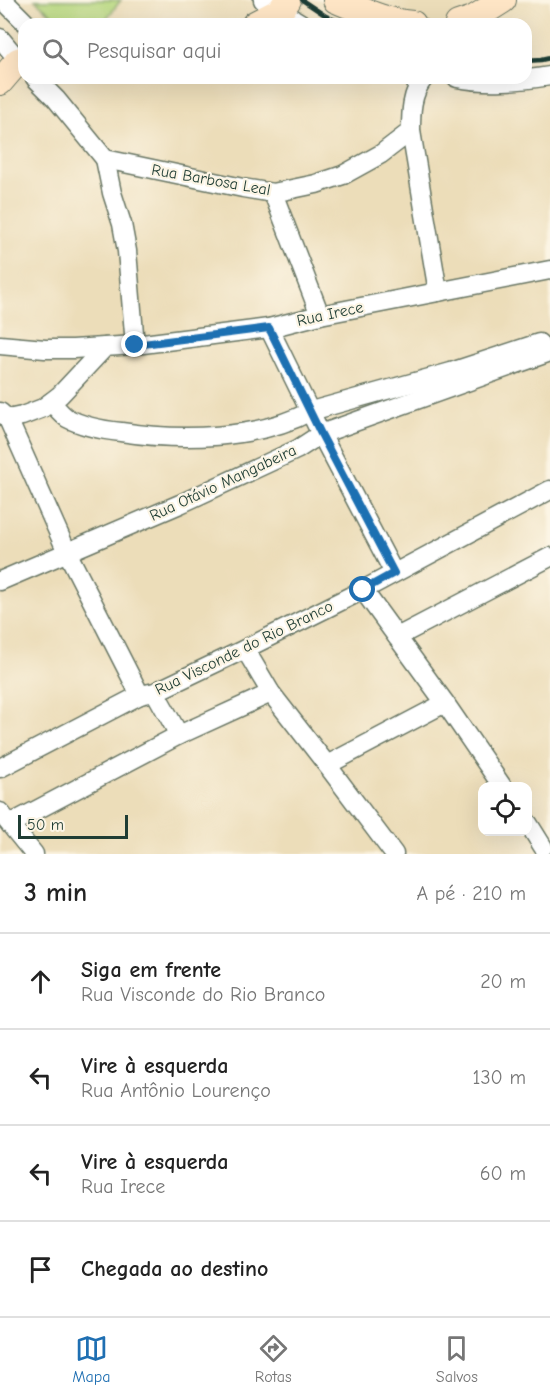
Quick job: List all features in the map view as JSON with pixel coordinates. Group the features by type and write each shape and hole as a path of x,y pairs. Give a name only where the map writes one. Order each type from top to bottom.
{"street":[{"path":"3,0 21,18"},
{"path":"336,0 383,18"},
{"path":"475,18 503,0"},
{"path":"262,18 277,4 294,18"},
{"path":"0,38 18,58"},
{"path":"0,82 18,70"},
{"path":"532,78 550,76"},
{"path":"42,84 105,159 127,250 135,345"},
{"path":"420,84 411,109 411,131 438,292"},
{"name":"Rua Barbosa Leal","path":"105,159 273,193 316,184 343,175 381,154 411,131"},
{"path":"273,193 320,315"},
{"name":"Rua Irece","path":"0,345 45,349 105,347 269,328 320,315 550,270"},
{"path":"269,328 321,434 394,573"},
{"name":"Rua Otávio Mangabeira","path":"51,402 66,417 92,428 156,436 188,437 251,431 278,425 311,411 451,372 550,339"},
{"path":"105,347 60,395 43,408 22,416 4,416 67,552 147,694 179,735"},
{"name":"Rua Otávio Mangabeira","path":"0,581 180,504 297,449 321,434 550,352"},
{"name":"Rua Visconde do Rio Branco","path":"0,768 363,590 550,490"},
{"path":"397,637 550,557"},
{"path":"363,590 499,782"},
{"path":"245,649 271,693 394,854"},
{"path":"34,854 5,818 271,693"},
{"path":"327,765 445,703"},
{"path":"532,831 542,847"}],"green space":[{"path":"35,0 121,0 107,18 56,18"}],"railway":[{"path":"302,0 331,18"},
{"path":"532,61 550,58"}],"route":[{"path":"135,345 269,328 321,434 394,573 363,590"}]}
